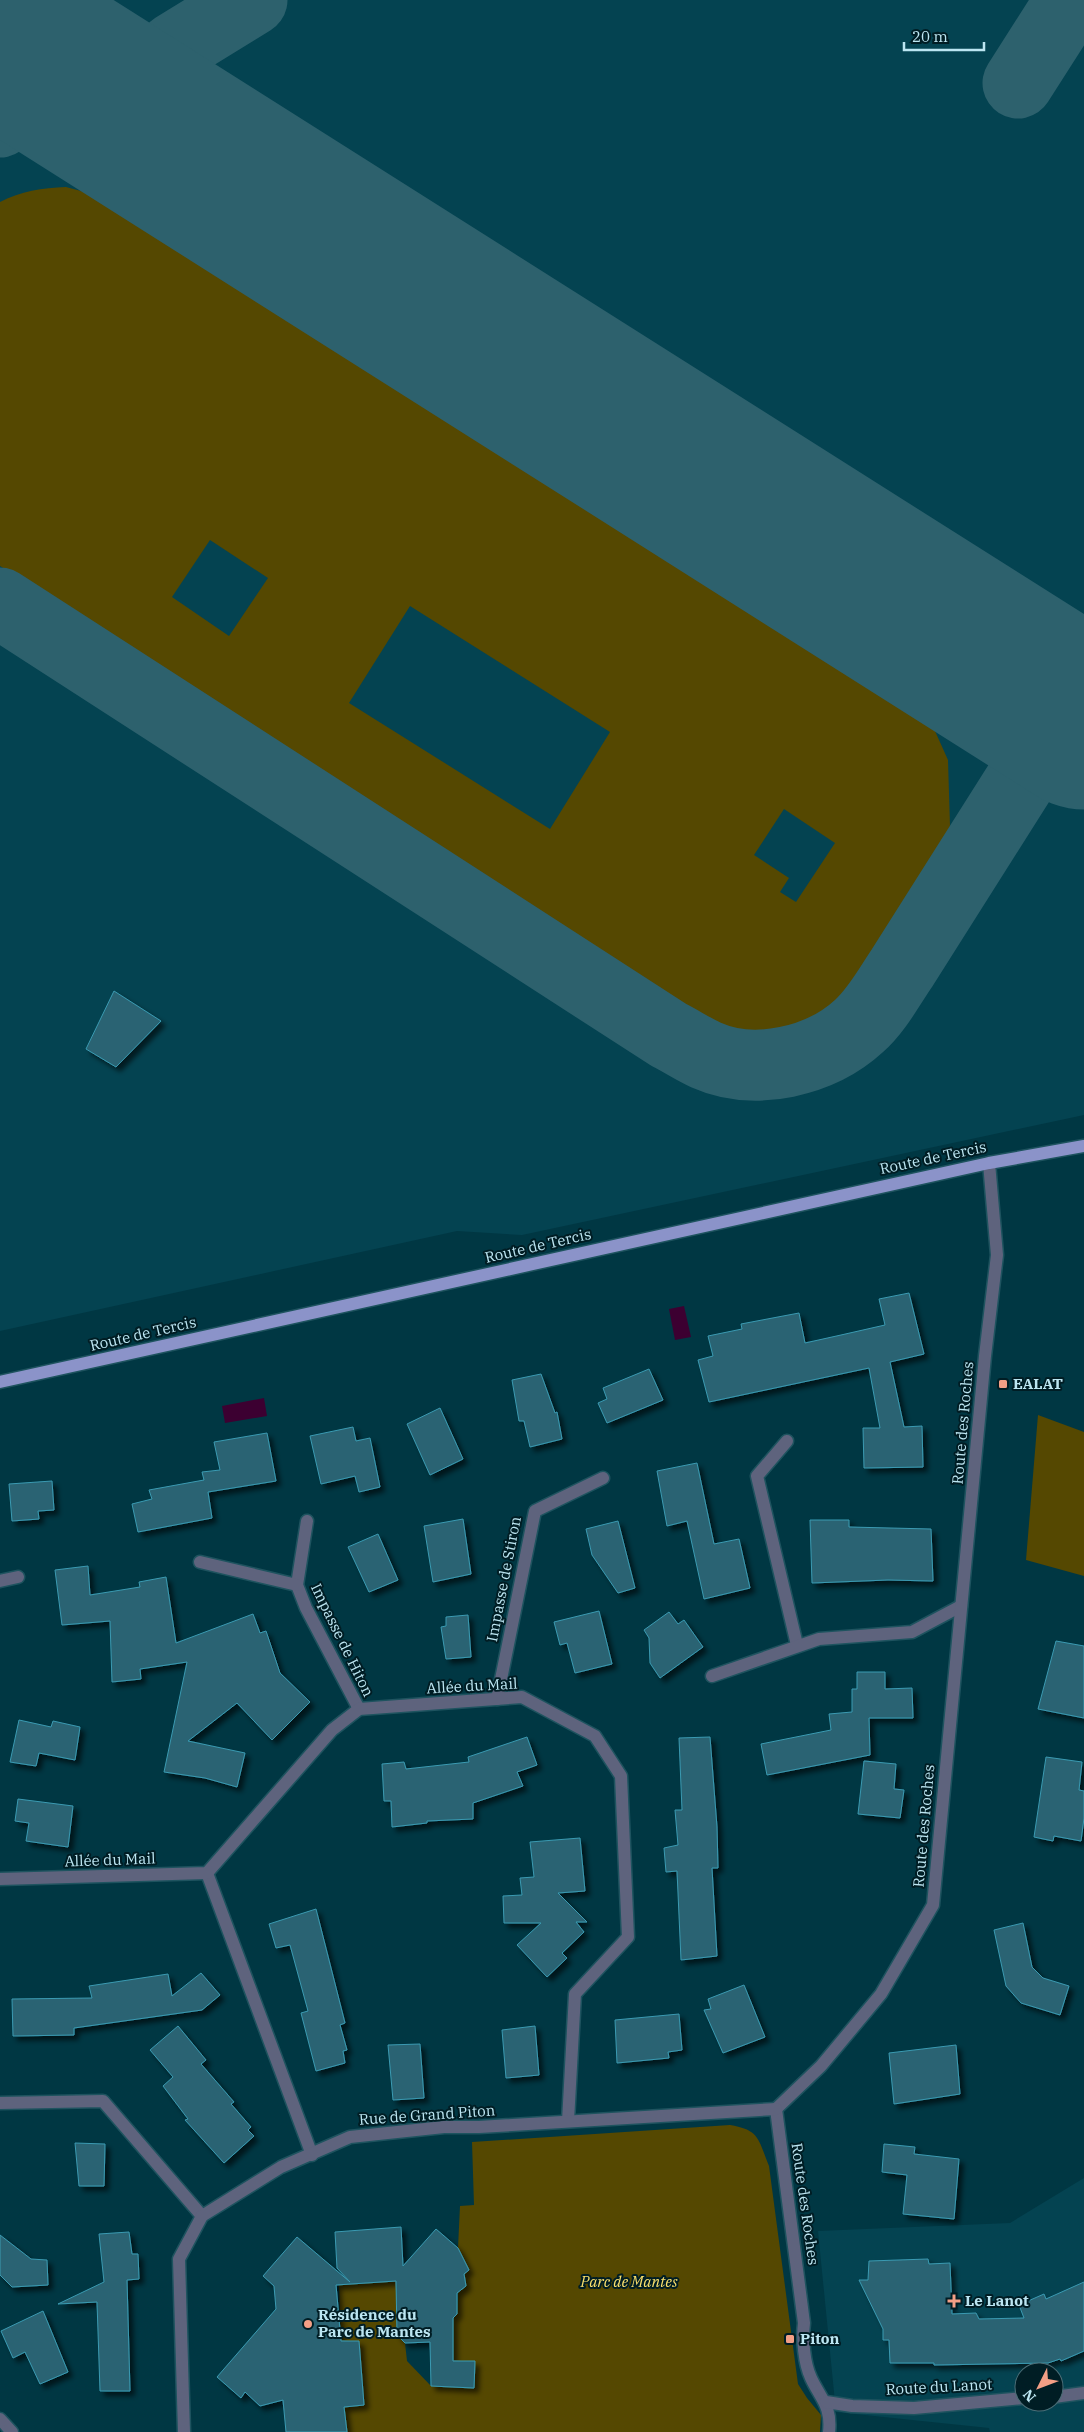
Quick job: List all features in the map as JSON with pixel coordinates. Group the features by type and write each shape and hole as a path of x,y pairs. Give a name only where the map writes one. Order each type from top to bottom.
{"main road":[{"name":"Route de Tercis","path":"0,1382 989,1162 1084,1146"}],"street":[{"name":"Route des Roches","path":"829,2432 826,2402 811,2377 803,2335 804,2323 795,2243 776,2110 821,2066 881,1994 933,1905 997,1255 989,1162"},
{"path":"787,1441 757,1476 797,1645"},
{"name":"Impasse de Stiron","path":"497,1699 535,1511 603,1478"},
{"name":"Impasse de Hiton","path":"307,1521 297,1585 306,1608 359,1709"},
{"name":"Impasse de Hiton","path":"200,1562 297,1585"},
{"path":"0,1581 18,1577"},
{"path":"712,1676 797,1645 820,1639 912,1632 961,1606"},
{"name":"Allée du Mail","path":"359,1709 522,1697 595,1736 621,1776 628,1937 575,1994 568,2121"},
{"path":"312,2155 207,1873 332,1730 359,1709"},
{"name":"Allée du Mail","path":"0,1879 207,1873"},
{"path":"0,2103 103,2101 202,2216"},
{"name":"Rue de Grand Piton","path":"184,2432 179,2258 202,2216 281,2167 350,2138 444,2127 479,2128 568,2121 776,2110"},
{"path":"1064,2396 1084,2393"},
{"name":"Route du Lanot","path":"826,2402 852,2406 914,2408 1014,2399"},
{"path":"0,2419 12,2432"}],"shaded area":[{"path":"0,0 1084,0 1084,1115 522,1235 457,1231 0,1331"},
{"path":"684,1306 691,1337 675,1340 669,1309"},
{"path":"264,1398 267,1416 225,1423 222,1406"},
{"name":"Le Lanot","path":"1084,2178 1084,2432 990,2432 989,2428 836,2412 818,2231 1010,2223"}],"green space":[{"path":"66,187 103,197 914,708 935,731 948,760 950,826 937,855 834,1014 805,1028 776,1037 721,1030 0,566 0,202 40,189","holes":["210,540 268,578 229,636 172,597","410,606 610,732 550,829 349,703","784,809 835,843 796,902 780,892 789,878 754,855"]},
{"path":"1038,1415 1084,1432 1084,1576 1026,1560"},
{"name":"Parc de Mantes","path":"730,2125 747,2130 757,2137 769,2166 798,2384 821,2415 820,2432 347,2432 344,2407 364,2405 359,2341 341,2341 339,2285 396,2281 397,2335 405,2343 407,2361 431,2386 474,2388 475,2361 453,2361 453,2318 457,2314 458,2292 466,2286 464,2274 469,2270 458,2248 460,2206 474,2205 472,2142"}],"building":[{"path":"114,991 161,1021 116,1067 86,1049"},
{"path":"909,1293 924,1354 890,1362 904,1427 922,1426 923,1467 864,1468 863,1428 880,1428 869,1368 709,1402 698,1360 713,1356 708,1336 742,1329 741,1324 799,1313 805,1343 885,1325 879,1299"},
{"path":"649,1369 663,1400 607,1423 598,1403 607,1399 603,1388"},
{"path":"541,1374 555,1413 557,1412 562,1439 530,1447 524,1421 519,1421 512,1380"},
{"path":"440,1408 463,1459 430,1475 407,1424"},
{"path":"353,1427 356,1441 370,1438 380,1487 359,1492 355,1476 321,1484 310,1436"},
{"path":"267,1433 276,1481 208,1492 212,1518 138,1532 132,1504 152,1499 149,1490 204,1480 202,1472 220,1470 214,1442"},
{"path":"697,1463 714,1544 739,1539 750,1588 704,1599 687,1521 667,1526 657,1471"},
{"path":"52,1481 54,1510 38,1511 39,1519 12,1521 9,1484"},
{"path":"463,1519 471,1574 433,1582 424,1526"},
{"path":"810,1520 849,1520 849,1527 931,1529 933,1581 888,1580 812,1583"},
{"path":"618,1521 635,1588 618,1593 592,1555 586,1529"},
{"path":"378,1534 398,1580 369,1592 348,1547"},
{"path":"88,1566 90,1595 140,1587 139,1582 166,1577 176,1643 253,1614 260,1633 266,1631 280,1673 310,1702 272,1740 237,1703 188,1741 245,1753 237,1787 205,1778 164,1772 187,1662 140,1669 141,1679 112,1682 110,1621 62,1625 55,1570"},
{"path":"599,1611 612,1664 575,1673 567,1643 560,1645 554,1622"},
{"path":"669,1612 678,1624 684,1620 703,1647 660,1678 650,1663 649,1638 644,1630"},
{"path":"468,1615 471,1657 446,1659 441,1627 446,1626 446,1617"},
{"path":"1056,1641 1084,1646 1084,1718 1038,1709"},
{"path":"857,1672 885,1672 885,1689 912,1688 913,1718 869,1718 870,1755 767,1775 761,1744 831,1730 829,1714 852,1712 852,1689 857,1689"},
{"path":"19,1720 51,1727 53,1721 80,1727 75,1760 39,1753 36,1766 10,1762"},
{"path":"527,1737 537,1765 517,1772 523,1786 473,1803 473,1819 427,1821 427,1823 392,1827 391,1801 384,1801 382,1764 404,1762 406,1769 469,1762 468,1757"},
{"path":"710,1737 717,1827 718,1868 712,1868 717,1956 681,1960 677,1871 666,1872 664,1848 678,1845 675,1810 682,1810 679,1738"},
{"path":"1046,1757 1082,1762 1079,1790 1084,1791 1084,1818 1081,1841 1054,1836 1053,1841 1034,1837"},
{"path":"864,1761 896,1764 894,1789 904,1790 900,1818 858,1814"},
{"path":"18,1799 73,1806 68,1847 26,1841 29,1823 15,1821"},
{"path":"580,1838 585,1891 558,1893 587,1922 576,1922 584,1932 562,1953 567,1958 547,1977 517,1945 541,1923 504,1923 503,1896 522,1895 520,1878 534,1877 530,1842"},
{"path":"316,1909 345,2023 340,2025 347,2050 343,2051 345,2063 316,2071 301,2013 308,2011 290,1945 276,1948 269,1924"},
{"path":"1023,1923 1032,1967 1043,1978 1069,1986 1060,2015 1021,2003 1006,1986 994,1930"},
{"path":"201,1973 220,1995 202,2010 74,2028 74,2035 13,2036 12,1999 92,1998 89,1986 168,1974 172,1996"},
{"path":"744,1985 765,2037 723,2053 704,2010 711,2009 708,1999"},
{"path":"679,2014 682,2050 668,2052 669,2058 617,2063 615,2020"},
{"path":"178,2026 206,2060 201,2064 234,2102 231,2104 251,2127 248,2130 254,2136 224,2163 185,2120 188,2119 163,2086 173,2077 150,2050"},
{"path":"535,2026 539,2075 506,2078 502,2030"},
{"path":"420,2044 424,2098 393,2100 388,2045"},
{"path":"956,2045 960,2094 894,2104 889,2053"},
{"path":"75,2143 105,2144 104,2186 79,2186"},
{"path":"884,2144 915,2147 914,2154 959,2159 954,2219 903,2214 907,2175 882,2172"},
{"name":"Résidence du Parc de Mantes","path":"401,2227 403,2266 436,2229 458,2248 469,2270 464,2274 466,2286 457,2293 457,2314 453,2318 453,2361 475,2361 474,2388 431,2386 430,2342 405,2343 397,2335 396,2281 336,2285 341,2341 359,2341 364,2405 344,2407 347,2432 286,2432 283,2400 260,2406 245,2392 241,2398 217,2377 276,2309 274,2286 263,2276 297,2237 350,2282 337,2268 335,2232"},
{"path":"129,2232 132,2254 138,2254 139,2279 127,2280 130,2391 100,2391 97,2302 58,2304 104,2282 99,2234"},
{"path":"0,2235 31,2259 47,2260 48,2285 12,2287 0,2275"},
{"path":"928,2259 929,2264 950,2263 952,2314 976,2313 979,2319 1024,2318 1019,2305 1044,2294 1046,2299 1084,2282 1084,2351 1061,2361 1060,2359 1051,2362 934,2365 934,2363 890,2363 889,2340 883,2340 883,2329 859,2280 868,2280 869,2261"},
{"path":"43,2311 68,2372 40,2384 25,2352 13,2358 1,2331"}],"taxiway":[{"path":"174,48 252,0"},
{"path":"1018,83 1071,0"},
{"path":"0,40 11,52 17,66 16,97"},
{"path":"0,122 14,102 29,88 38,84 59,82 73,85 137,127"},
{"path":"0,603 669,1035 706,1055 725,1062 745,1065 787,1062 807,1056 844,1038 865,1020 877,1006 902,968 1038,753 1045,735 1045,720 1030,694 1004,674 965,650"}],"runway":[{"path":"0,34 1084,720"}],"place":[{"name":"EALAT","path":"1003,1384"},
{"name":"Le Lanot","path":"954,2301"},
{"name":"Résidence du Parc de Mantes","path":"308,2324"},
{"name":"Piton","path":"790,2339"}]}
